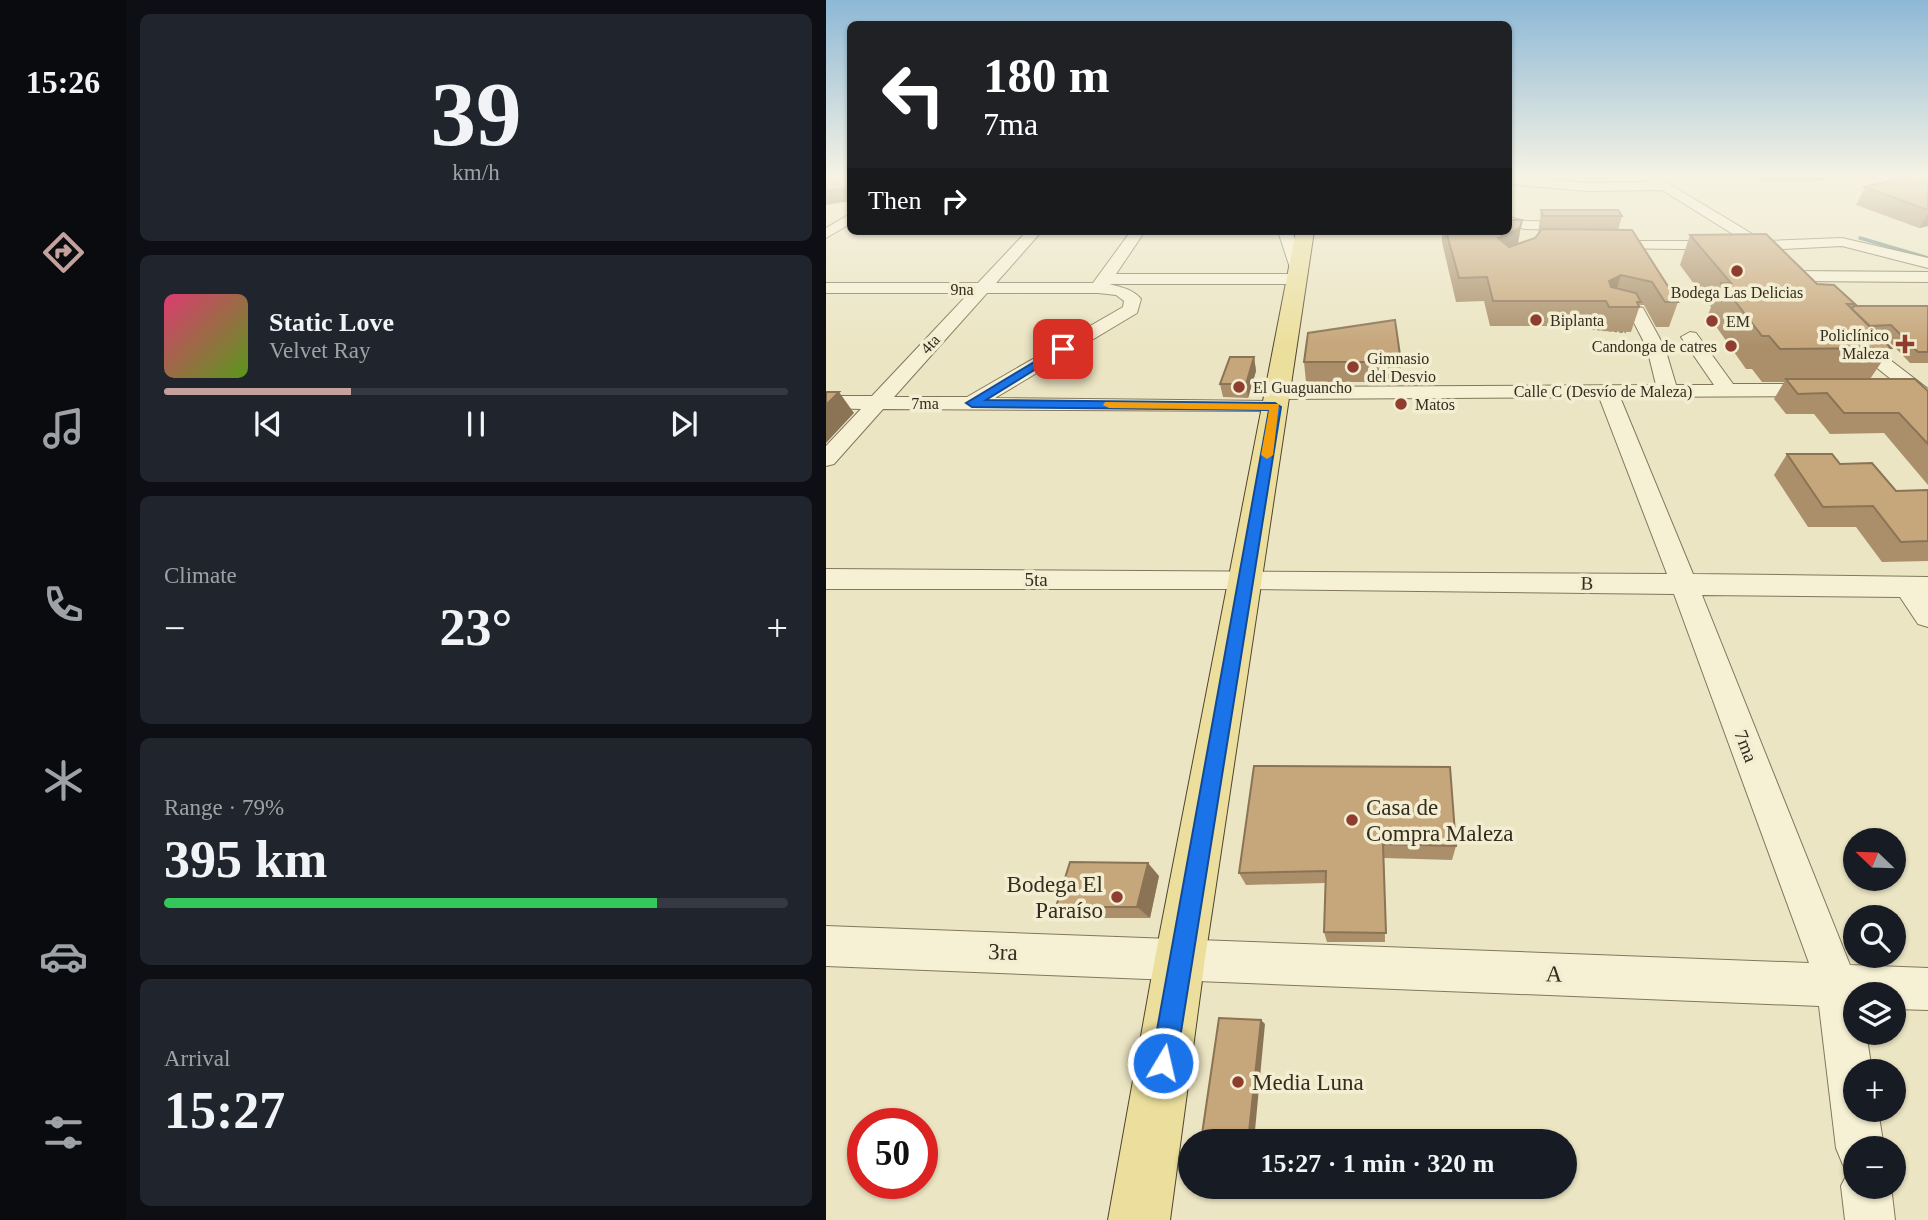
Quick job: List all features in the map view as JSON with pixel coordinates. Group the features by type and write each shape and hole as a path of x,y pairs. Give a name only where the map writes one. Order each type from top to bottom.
{"main road":[{"path":"1139,1220 1180,958 1304,235"}],"street":[{"path":"1504,236 1544,233"},
{"path":"1624,233 1641,258"},
{"path":"1741,233 1761,246 1808,294"},
{"name":"4ta","path":"826,459 1031,235"},
{"path":"972,403 1131,309 1133,299 1101,283 1135,235"},
{"path":"1285,235 1298,275"},
{"path":"1593,244 1761,246 1842,242 1928,263"},
{"path":"1709,246 1718,256 1766,265 1791,276 1928,277"},
{"name":"9na","path":"826,288 980,289 1298,275"},
{"path":"1613,306 1637,312 1648,331 1668,391"},
{"path":"1841,329 1925,393"},
{"path":"1874,355 1879,343 1875,331"},
{"path":"1690,337 1728,391"},
{"name":"Calle C (Desvío de Maleza)","path":"1276,400 1607,391 1838,390"},
{"path":"1878,390 1925,393"},
{"name":"7ma","path":"1607,391 1838,986 1848,1059"},
{"name":"7ma","path":"826,402 1276,400"},
{"name":"5ta","path":"826,579 1246,579"},
{"name":"B","path":"1246,579 1918,587"},
{"path":"1918,587 1928,616"},
{"name":"3ra","path":"826,946 1180,958"},
{"name":"A","path":"1180,958 1928,989"},
{"path":"1868,1199 1870,1220"}],"path":[{"path":"1570,326 1600,328 1602,331 1648,331"}],"building":[{"path":"1539,233 1634,233 1678,302 1665,302 1652,282 1621,275 1609,281 1611,287 1636,293 1641,302 1637,302 1639,307 1609,307 1606,301 1493,301 1487,277 1459,278 1447,235 1505,235 1498,238 1509,247 1535,238"},
{"path":"1766,234 1817,284 1834,285 1855,304 1847,304 1891,348 1780,349 1769,336 1762,336 1721,283 1731,283 1690,235"},
{"path":"1854,306 1928,306 1928,352 1918,352 1891,325 1870,326 1852,309"},
{"path":"1395,320 1401,362 1304,362 1308,333"},
{"path":"1230,357 1254,357 1246,384 1220,384"},
{"path":"1786,379 1915,379 1928,391 1928,444 1899,413 1844,413 1827,393 1798,394"},
{"path":"826,392 839,392 826,405"},
{"path":"1787,454 1832,454 1840,464 1872,463 1896,491 1928,490 1928,541 1901,542 1873,506 1823,507"},
{"path":"1254,766 1450,767 1456,846 1383,844 1386,933 1324,932 1326,871 1239,873"},
{"path":"1070,862 1148,863 1137,907 1056,907"},
{"name":"Media Luna","path":"1219,1018 1261,1020 1249,1129 1203,1129"}],"waterway":[{"path":"1860,238 1928,258"}],"slow traffic":[{"path":"1109,405 1275,407 1267,455"}],"place":[{"name":"Bodega Las Delicias","path":"1737,271"},
{"name":"Biplanta","path":"1536,320"},
{"name":"EM","path":"1712,321"},
{"name":"Policlínico Maleza","path":"1905,344"},
{"name":"Candonga de catres","path":"1731,346"},
{"name":"Gimnasio del Desvio","path":"1353,367"},
{"name":"El Guaguancho","path":"1239,387"},
{"name":"Matos","path":"1401,404"},
{"name":"Casa de Compra Maleza","path":"1352,820"},
{"name":"Bodega El Paraíso","path":"1117,897"},
{"name":"Media Luna","path":"1238,1082"}],"route":[{"path":"1063,349 972,403 1275,407 1163,1063"}]}
